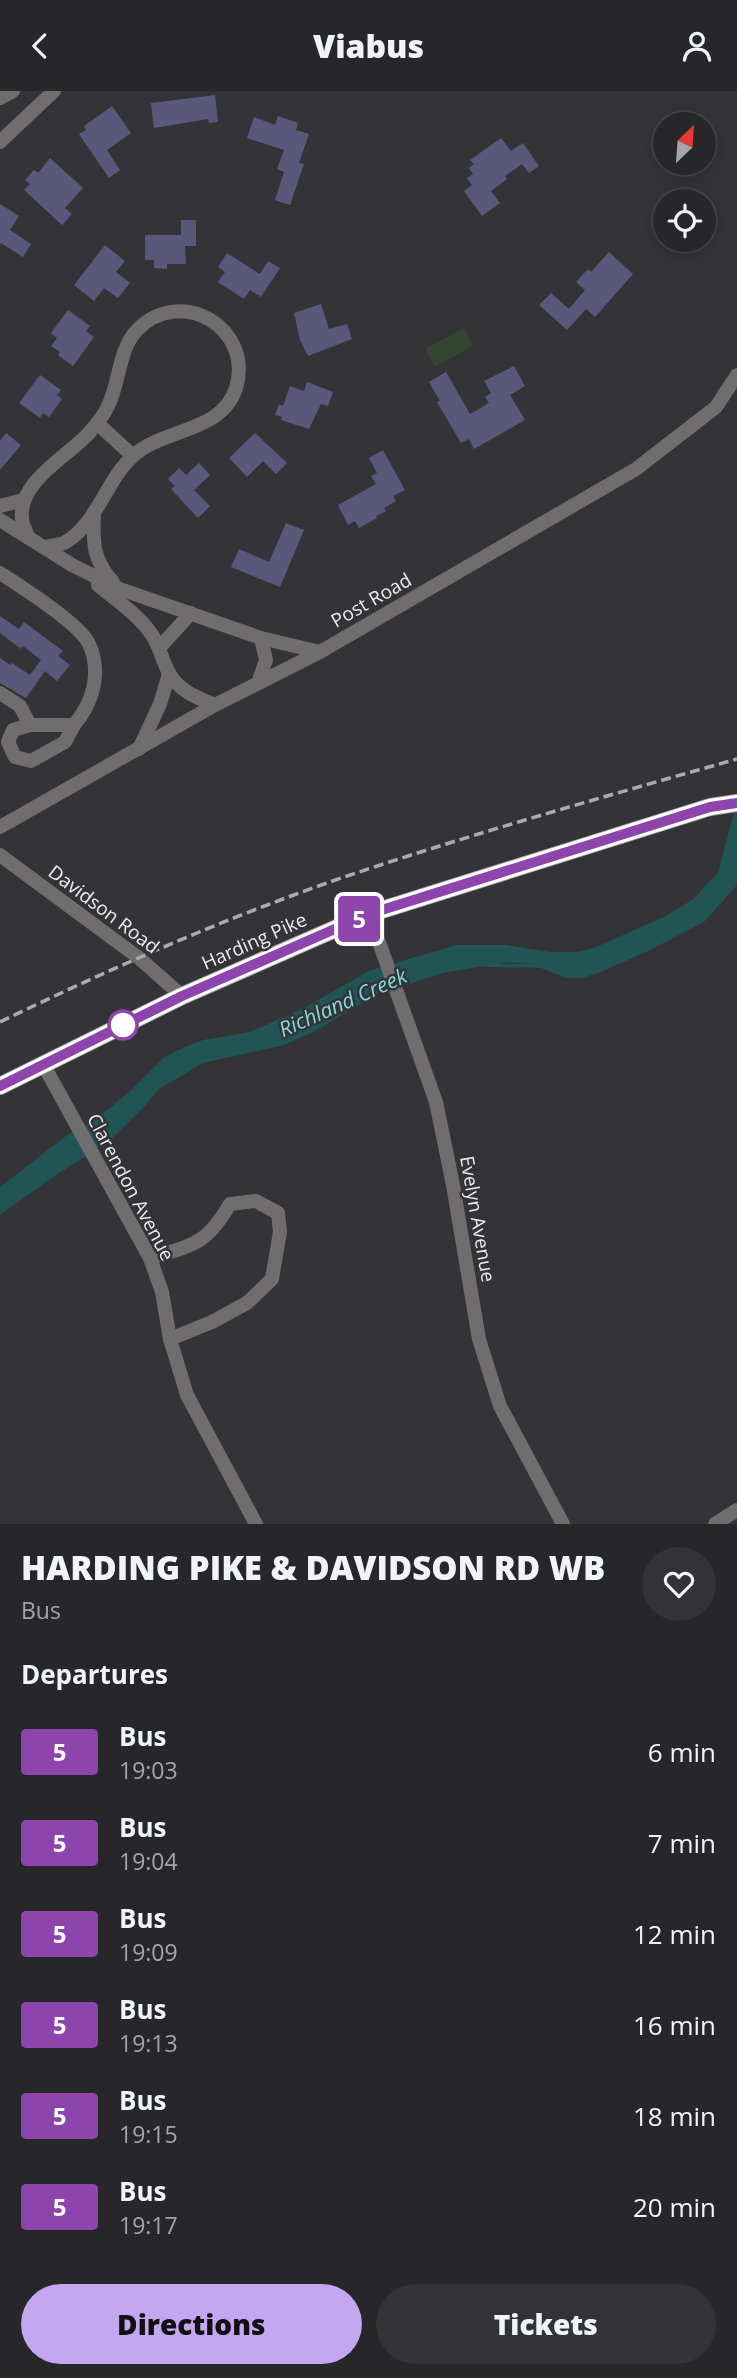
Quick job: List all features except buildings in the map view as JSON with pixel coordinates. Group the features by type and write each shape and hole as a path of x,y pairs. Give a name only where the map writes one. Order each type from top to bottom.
{"main road":[{"name":"Harding Pike","path":"0,1086 182,996 369,914 710,807 737,803"}],"street":[{"path":"0,98 13,91"},
{"path":"0,142 54,91"},
{"path":"29,538 22,519 23,501 43,473 86,436 108,407 130,339 145,323 166,313 193,313 219,325 238,356 238,379 229,402 215,417 148,446 133,456 77,532 63,543 44,547"},
{"name":"Post Road","path":"0,827 215,705 320,652 636,469 716,407 737,375"},
{"path":"97,423 133,456"},
{"path":"0,506 23,501"},
{"path":"94,512 93,543 100,568 120,589"},
{"path":"0,520 72,565 138,617 160,647 169,674 190,696 215,705"},
{"path":"72,565 120,589 261,638 320,652"},
{"path":"0,573 71,625 89,642 95,677 85,712 65,742 31,761 15,757 8,743 13,730 30,725 74,725"},
{"path":"160,647 191,613"},
{"path":"258,683 266,660 261,638"},
{"path":"139,749 160,704 169,674"},
{"path":"0,693 20,706 30,725"},
{"name":"Davidson Road","path":"0,855 139,958 182,996"},
{"name":"Evelyn Avenue","path":"369,914 436,1102 483,1353 500,1406 563,1524"},
{"name":"Clarendon Avenue","path":"43,1064 150,1258 162,1291 170,1339 187,1395 256,1524"},
{"path":"150,1258 194,1245 218,1226 230,1204 256,1201 278,1213 280,1232 272,1279 247,1303 212,1322 170,1339"},
{"path":"715,1524 737,1510"}],"green space":[{"path":"464,328 473,346 435,367 425,349"}],"water":[{"path":"737,809 737,885 704,922 648,951 582,978 566,978 531,964 507,962 443,973 377,994 315,1031 284,1045 203,1063 159,1089 109,1141 0,1215 0,1187 66,1136 95,1120 128,1093 163,1058 185,1047 203,1040 250,1032 300,1010 371,970 457,945 507,945 550,952 577,952 594,948 666,916 692,900 718,873"}],"waterway":[{"name":"Richland Creek","path":"485,965 540,966"}],"railway":[{"path":"0,1022 176,942 310,889 498,828 737,759"}],"bus line":[{"name":"5","path":"0,1086 182,996 369,914 710,807 737,803"}]}
